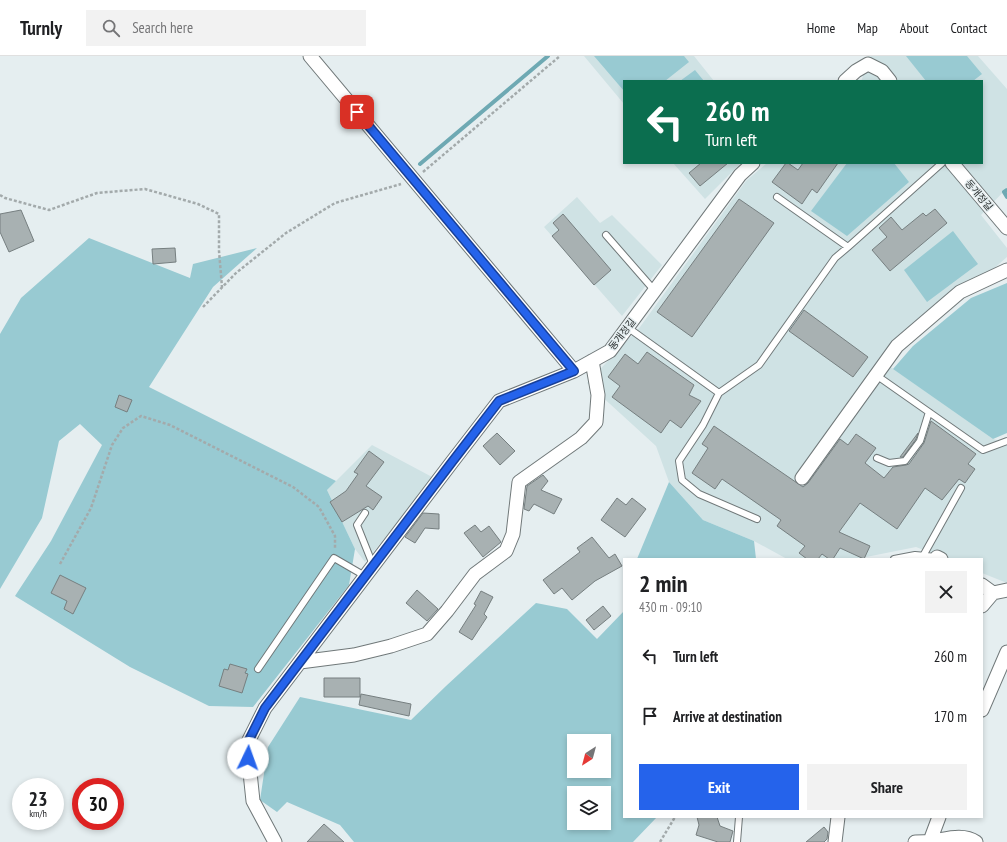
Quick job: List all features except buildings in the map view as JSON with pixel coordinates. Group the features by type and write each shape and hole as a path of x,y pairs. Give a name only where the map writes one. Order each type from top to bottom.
{"street":[{"path":"310,56 574,371"},
{"path":"846,80 856,71 868,64 882,71 889,80"},
{"name":"동개정길","path":"275,842 253,801 247,744 265,708 499,401 574,371 610,351 740,175 753,164"},
{"name":"동개정길","path":"953,164 1007,228"},
{"path":"802,478 897,346 960,292 1007,270"},
{"path":"300,662 354,655 391,646 426,634 448,611 475,574 506,551 513,534 519,482 581,438 596,422 598,395 592,361"},
{"path":"983,603 987,589 1007,590"},
{"path":"983,708 1007,652"},
{"path":"836,842 838,818"},
{"path":"930,842 939,818"},
{"path":"915,842 930,842 954,837 971,838 976,842"}],"lane":[{"path":"757,519 699,494 682,480 679,461 703,425 719,393 759,365 835,258 941,164"},
{"path":"777,197 848,247"},
{"path":"606,235 654,290"},
{"path":"627,327 719,393"},
{"path":"876,375 983,450 1007,441"},
{"path":"877,458 889,463 905,461 920,441 929,412"},
{"path":"922,556 961,488"},
{"path":"365,513 357,525 373,565"},
{"path":"901,558 922,556 939,558"},
{"path":"258,669 334,558 365,576"},
{"path":"738,842 739,818"}],"path":[{"path":"203,307 236,273 286,234 335,203 414,180 560,56"},
{"path":"0,195 5,198 49,210 97,193 145,190 198,204 219,214 219,251 222,287"},
{"path":"60,564 91,508 112,445 123,428 141,416 170,425 286,484 319,507 335,536 334,558"},
{"path":"660,842 674,818"}],"shaded area":[{"path":"584,56 694,56 713,80 623,80 623,103"},
{"path":"594,56 684,56 689,62 666,80 623,80 623,90"},
{"path":"868,56 978,56 1007,89 1007,188 981,215 1007,248 1007,257 885,363 993,439 1007,443 1007,583 983,573 983,558 944,558 916,547 861,558 785,558 754,541 703,520 669,482 656,446 587,383 640,327 746,181 766,164 983,164 983,80 862,79"},
{"path":"906,56 967,56 982,74 974,80 925,80"},
{"path":"695,70 703,80 681,80"},
{"path":"674,164 740,164 705,199"},
{"path":"846,164 895,164 909,182 847,236 811,211"},
{"path":"577,197 600,223 612,215 662,265 622,316 544,227"},
{"path":"953,231 978,264 927,302 904,270"},
{"path":"89,238 190,278 193,264 257,248 213,287 149,387 336,481 327,490 355,549 349,585 253,707 209,706 130,667 15,596 51,541 102,445 80,424 59,441 42,518 0,589 0,334 21,298"},
{"path":"1007,283 1007,433 993,439 893,369 913,346 971,298"},
{"path":"372,445 434,478 365,562 355,549 327,490"},
{"path":"669,482 703,520 754,541 756,558 637,558"},
{"path":"536,603 567,609 597,639 623,612 623,818 656,818 633,842 354,842 340,825 287,802 277,812 260,800 268,747 300,697 411,720"}],"waterway":[{"path":"420,164 548,56"},
{"path":"1007,190 1004,192 1007,197"}],"route":[{"path":"248,758 247,744 265,708 499,401 574,371 357,112"}]}
